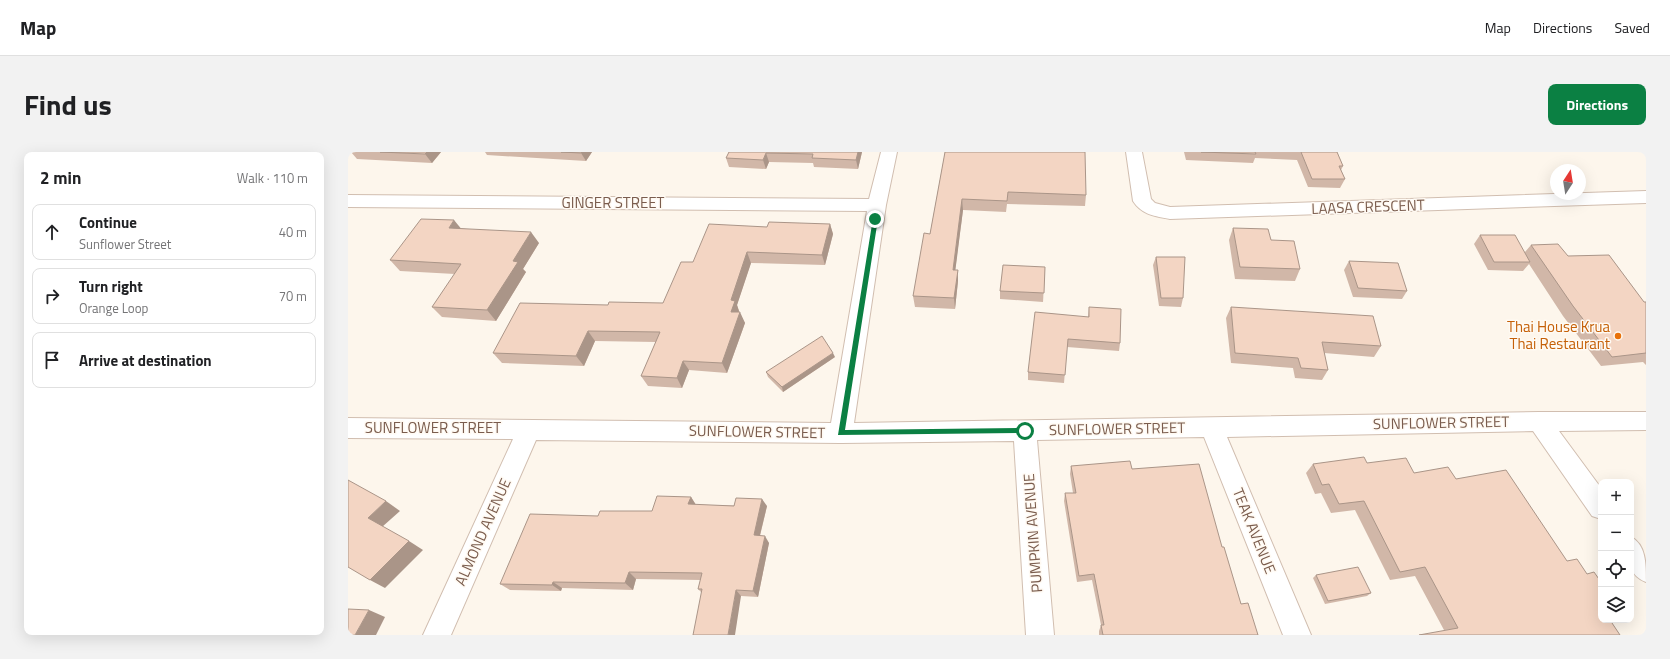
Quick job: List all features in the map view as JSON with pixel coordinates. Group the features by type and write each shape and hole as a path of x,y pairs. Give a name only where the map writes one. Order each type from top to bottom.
{"street":[{"path":"841,433 877,205 889,152"},
{"name":"LAASA CRESCENT","path":"1134,152 1142,201 1149,208 1170,213 1646,197"},
{"name":"GINGER STREET","path":"348,201 877,205"},
{"path":"1539,421 1598,504"},
{"name":"SUNFLOWER STREET","path":"348,428 841,433 1539,421 1646,421"},
{"name":"TEAK AVENUE","path":"1211,426 1296,635"},
{"name":"ALMOND AVENUE","path":"437,635 529,429"},
{"name":"PUMPKIN AVENUE","path":"1025,431 1040,635"},
{"path":"1632,551 1646,570"}],"building":[{"path":"380,152 427,152 425,154"},
{"path":"561,152 582,152 581,153"},
{"path":"729,152 858,152 856,160 812,158 813,154 766,153 763,160 726,158"},
{"path":"945,152 1085,152 1086,195 1008,192 1007,201 962,199 953,270 958,270 954,298 913,296 924,233 930,234"},
{"path":"1201,152 1255,152 1256,154"},
{"path":"1301,152 1337,152 1343,166 1339,166 1345,179 1312,179"},
{"path":"421,219 454,220 449,228 531,232 513,261 518,262 487,310 432,307 461,264 390,260"},
{"path":"769,222 830,224 822,255 747,252 731,300 735,301 731,312 740,312 722,363 683,361 677,378 641,376 660,332 588,331 576,356 493,353 520,303 608,305 609,302 663,303 681,262 693,262 709,224 767,227"},
{"path":"1233,228 1268,229 1271,240 1294,241 1300,269 1240,267"},
{"path":"1480,235 1515,235 1530,262 1494,262"},
{"path":"1558,244 1568,256 1609,255 1644,302 1646,302 1646,353 1612,357 1573,306 1531,245"},
{"path":"1156,257 1185,257 1183,298 1161,298"},
{"path":"1349,261 1398,263 1407,291 1358,288"},
{"path":"1003,265 1045,267 1044,293 1000,291"},
{"path":"1089,307 1121,309 1120,343 1068,339 1065,375 1028,372 1035,312 1089,317"},
{"path":"1231,307 1373,316 1381,346 1322,342 1328,370 1301,368 1298,358 1235,353"},
{"path":"822,336 833,353 782,387 766,372"},
{"path":"1364,457 1367,463 1406,458 1414,473 1448,467 1456,479 1506,470 1567,561 1577,559 1587,574 1594,572 1598,578 1598,623 1612,623 1620,635 1419,635 1458,628 1425,567 1400,572 1364,501 1339,504 1329,484 1322,485 1313,464"},
{"path":"1130,461 1132,469 1199,464 1222,547 1224,547 1241,604 1248,603 1258,635 1103,635 1101,625 1104,625 1094,574 1079,576 1065,493 1076,493 1071,466"},
{"path":"348,480 386,501 368,518 409,541 370,580 348,567"},
{"path":"657,496 691,497 688,504 734,506 736,498 762,499 754,535 765,536 753,591 736,590 728,635 693,635 702,589 698,589 702,573 629,572 625,583 553,582 552,585 500,584 530,514 598,516 600,511 652,511"},
{"path":"1358,567 1371,593 1328,601 1316,575"},
{"path":"348,609 369,610 355,635 348,635"}],"place":[{"name":"Thai House Krua Thai Restaurant","path":"1618,336"}],"route":[{"path":"875,219 841,433 1025,431"}]}
